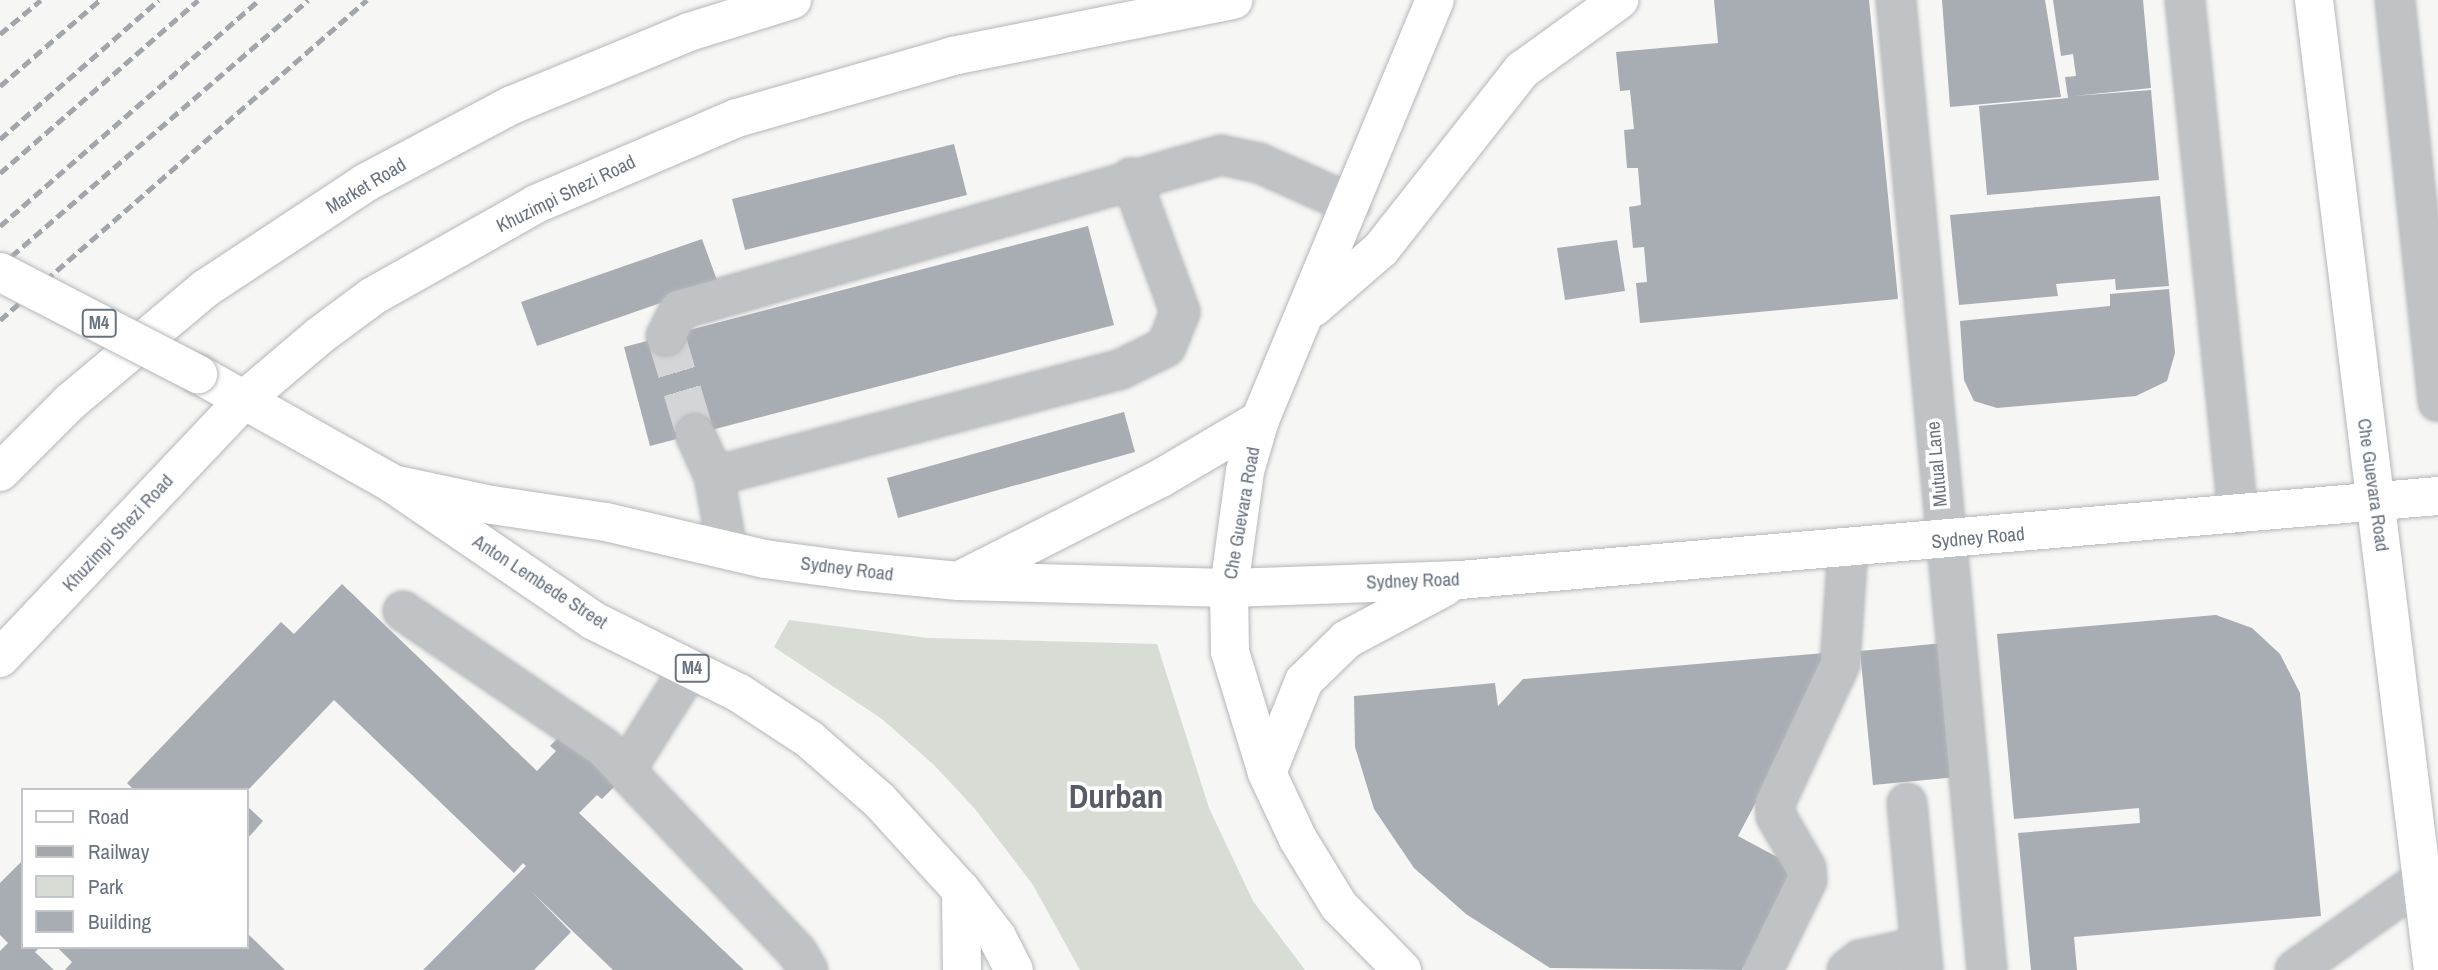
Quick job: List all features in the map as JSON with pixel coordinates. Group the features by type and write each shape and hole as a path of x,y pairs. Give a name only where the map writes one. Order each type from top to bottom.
{"main road":[{"name":"Market Road","path":"0,472 70,402 206,288 365,183 512,105 689,32 792,0"},
{"name":"Khuzimpi Shezi Road","path":"0,658 246,398 373,296 536,204 737,118 953,56 1233,0"},
{"name":"Che Guevara Road","path":"1402,970 1339,906 1298,839 1267,773 1230,652 1229,588 1245,471 1260,420 1435,0"},
{"path":"1306,314 1381,249 1522,71 1619,0"},
{"name":"Che Guevara Road","path":"2314,0 2353,340 2376,502 2433,970"},
{"name":"Anton Lembede Street","path":"0,272 246,398 393,484 592,620 739,693 809,740 879,800 961,890 997,937 1014,970"},
{"path":"959,581 1161,478 1260,420"},
{"name":"Sydney Road","path":"393,484 727,548 765,559 959,581 1229,588 1460,580 1944,541 2438,496"},
{"path":"1267,773 1289,709 1304,681 1326,658 1372,622 1460,580"},
{"path":"961,890 962,970"}],"street":[{"name":"Mutual Lane","path":"1896,0 1944,541 1987,970"},
{"path":"2185,0 2238,514"},
{"path":"2395,0 2438,402"},
{"path":"667,336 679,310 1131,178 1221,155 1259,163 1351,204"},
{"path":"714,476 1119,370 1166,347 1175,332 1180,312 1131,178"},
{"path":"695,434 714,476 727,548"},
{"path":"1763,970 1807,880 1802,859 1776,817 1775,803 1840,664 1848,548"},
{"path":"403,611 578,728 627,768 797,952 808,970"},
{"path":"627,768 690,668"},
{"path":"1847,970 1860,960 1921,959 1907,803"},
{"path":"2295,970 2422,880"}],"green space":[{"path":"789,620 928,638 1157,644 1209,808 1253,901 1305,970 1080,970 1033,885 975,809 934,765 882,719 774,647"}],"building":[{"path":"1714,0 1869,0 1898,299 1640,323 1636,283 1647,282 1644,247 1633,248 1629,207 1641,205 1638,168 1627,168 1624,130 1634,129 1630,90 1620,91 1616,52 1718,43"},
{"path":"1942,0 2045,0 2061,97 1950,107"},
{"path":"2053,0 2143,0 2151,88 2074,96 2151,90 2159,180 1987,195 1979,106 2068,98 2065,77 2076,76 2073,54 2061,56"},
{"path":"954,144 967,195 745,250 732,199"},
{"path":"2160,196 2169,286 2116,290 2115,279 2056,284 2058,296 1959,305 1950,215"},
{"path":"1088,226 1114,325 650,446 624,347"},
{"path":"702,239 718,283 537,346 521,302"},
{"path":"1617,240 1625,291 1565,300 1557,248"},
{"path":"2169,289 2175,353 2167,381 2136,396 1997,408 1974,401 1964,380 1960,321 2110,306 2110,294"},
{"path":"1124,412 1135,452 898,518 887,478"},
{"path":"342,584 537,771 556,751 550,746 571,724 624,777 602,799 597,795 579,813 744,970 613,970 532,892 571,932 534,970 423,970 526,866 523,863 514,873 334,700 248,790 132,788 127,783 281,622 294,634"},
{"path":"2216,615 2252,628 2280,654 2300,693 2321,916 2074,937 2077,970 2031,970 2018,833 2140,823 2139,808 2014,819 1997,634"},
{"path":"1944,643 1957,777 1873,785 1860,651"},
{"path":"1836,652 1738,836 1796,867 1742,970 1550,968 1466,914 1414,868 1374,809 1355,747 1354,696 1495,683 1498,706 1523,679"},
{"path":"248,807 263,821 248,838"},
{"path":"21,862 21,949 38,949 35,952 54,970 0,970 0,951 8,943 0,935 0,883"},
{"path":"248,934 285,970 65,970 72,962 59,949 248,949"}],"tunnel":[{"path":"666,336 695,434"}],"railway":[{"path":"0,34 41,0"},
{"path":"0,86 100,0"},
{"path":"0,139 159,0"},
{"path":"0,173 198,0"},
{"path":"0,226 259,0"},
{"path":"0,266 308,0"},
{"path":"0,320 367,0"}],"district":[{"name":"Durban","path":"1116,797"}]}
